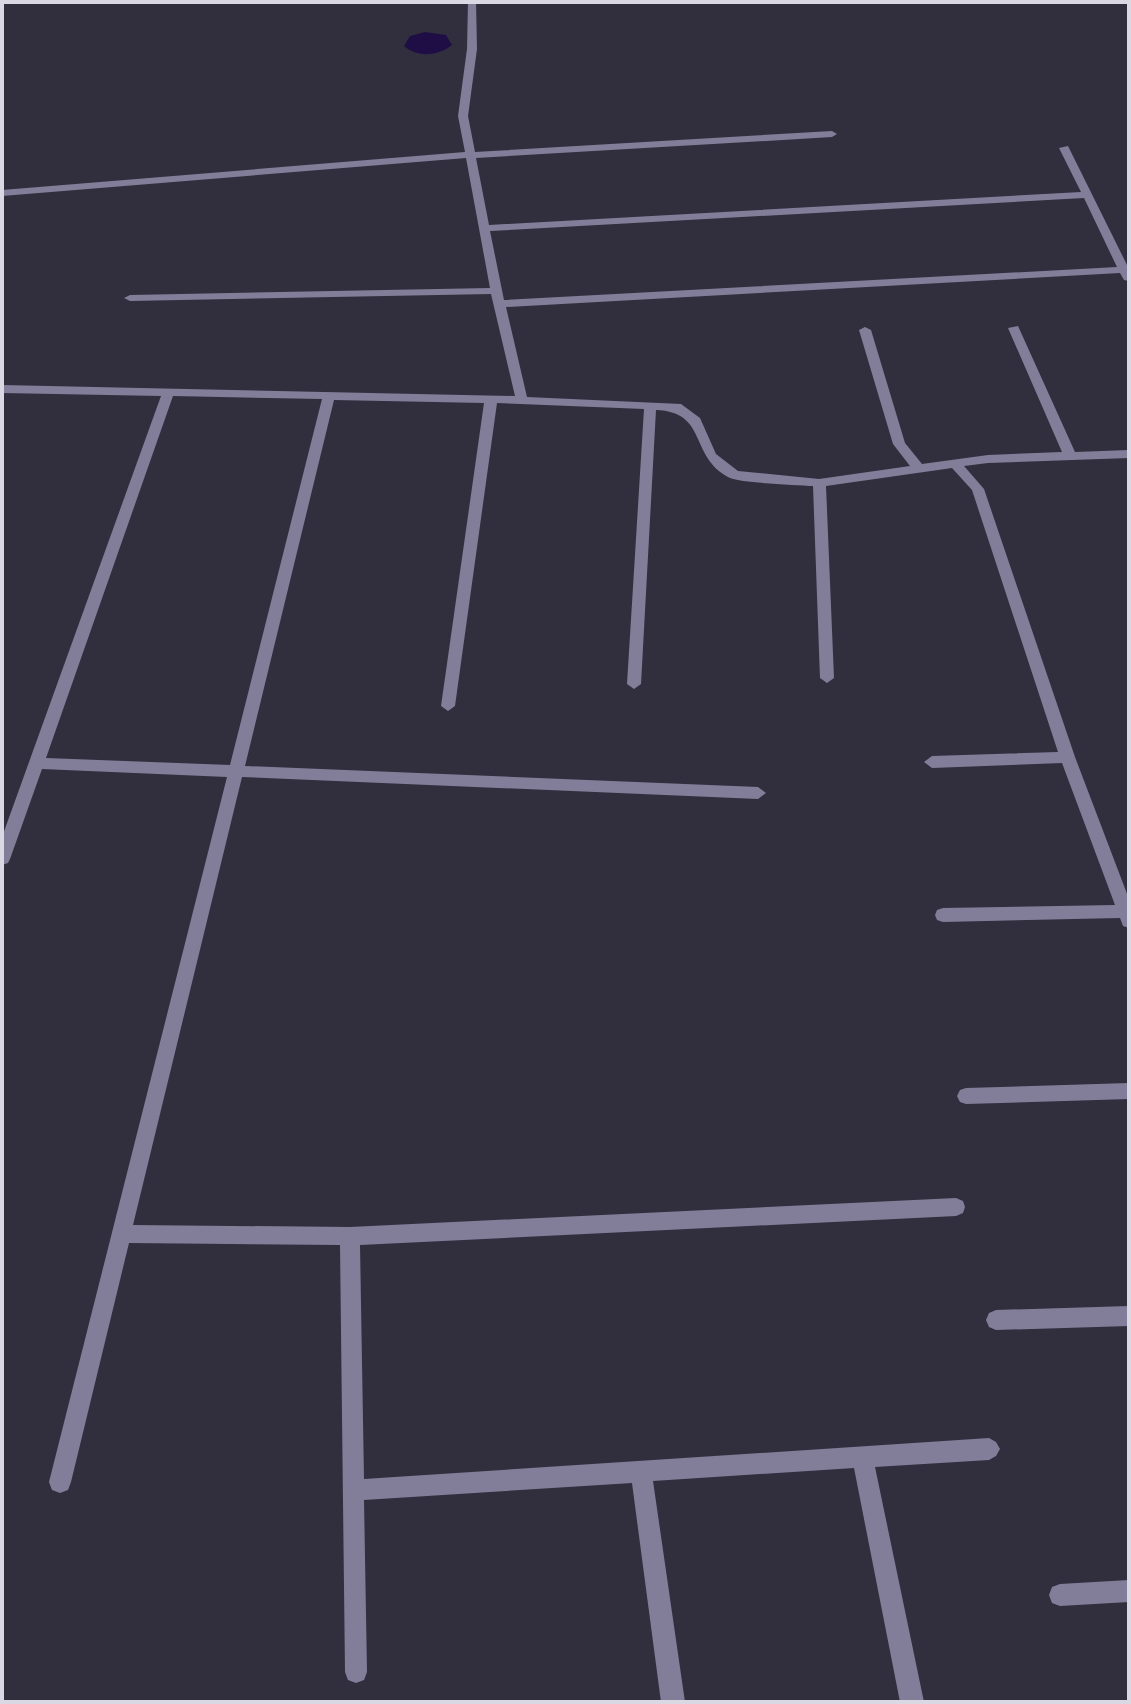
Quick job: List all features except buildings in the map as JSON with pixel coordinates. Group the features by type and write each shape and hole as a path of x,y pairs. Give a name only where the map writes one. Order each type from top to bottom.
{"street":[{"path":"472,2 472,49 463,116 498,298 522,400"},
{"path":"2,193 471,155 832,134"},
{"path":"130,298 498,298 1126,275 1064,148"},
{"path":"484,228 1087,195"},
{"path":"1014,328 1070,456"},
{"path":"865,330 899,444 919,469"},
{"path":"2,406 6,389 491,399 677,407 696,421 711,456 735,475 819,483 955,464 1070,456 1128,456"},
{"path":"2,859 168,392"},
{"path":"60,1482 329,396"},
{"path":"448,706 491,399"},
{"path":"634,684 650,406"},
{"path":"943,915 1127,916 1067,757 978,489 955,464"},
{"path":"819,483 827,678"},
{"path":"932,762 1067,757"},
{"path":"37,763 758,793"},
{"path":"966,1096 1129,1091"},
{"path":"121,1234 350,1236 956,1207"},
{"path":"350,1236 356,1672"},
{"path":"996,1320 1129,1316"},
{"path":"354,1490 989,1449"},
{"path":"862,1457 912,1702"},
{"path":"641,1472 673,1702"},
{"path":"1060,1595 1129,1591"}],"shaded area":[{"path":"425,32 446,35 452,45 428,54 404,46 410,36"}]}
